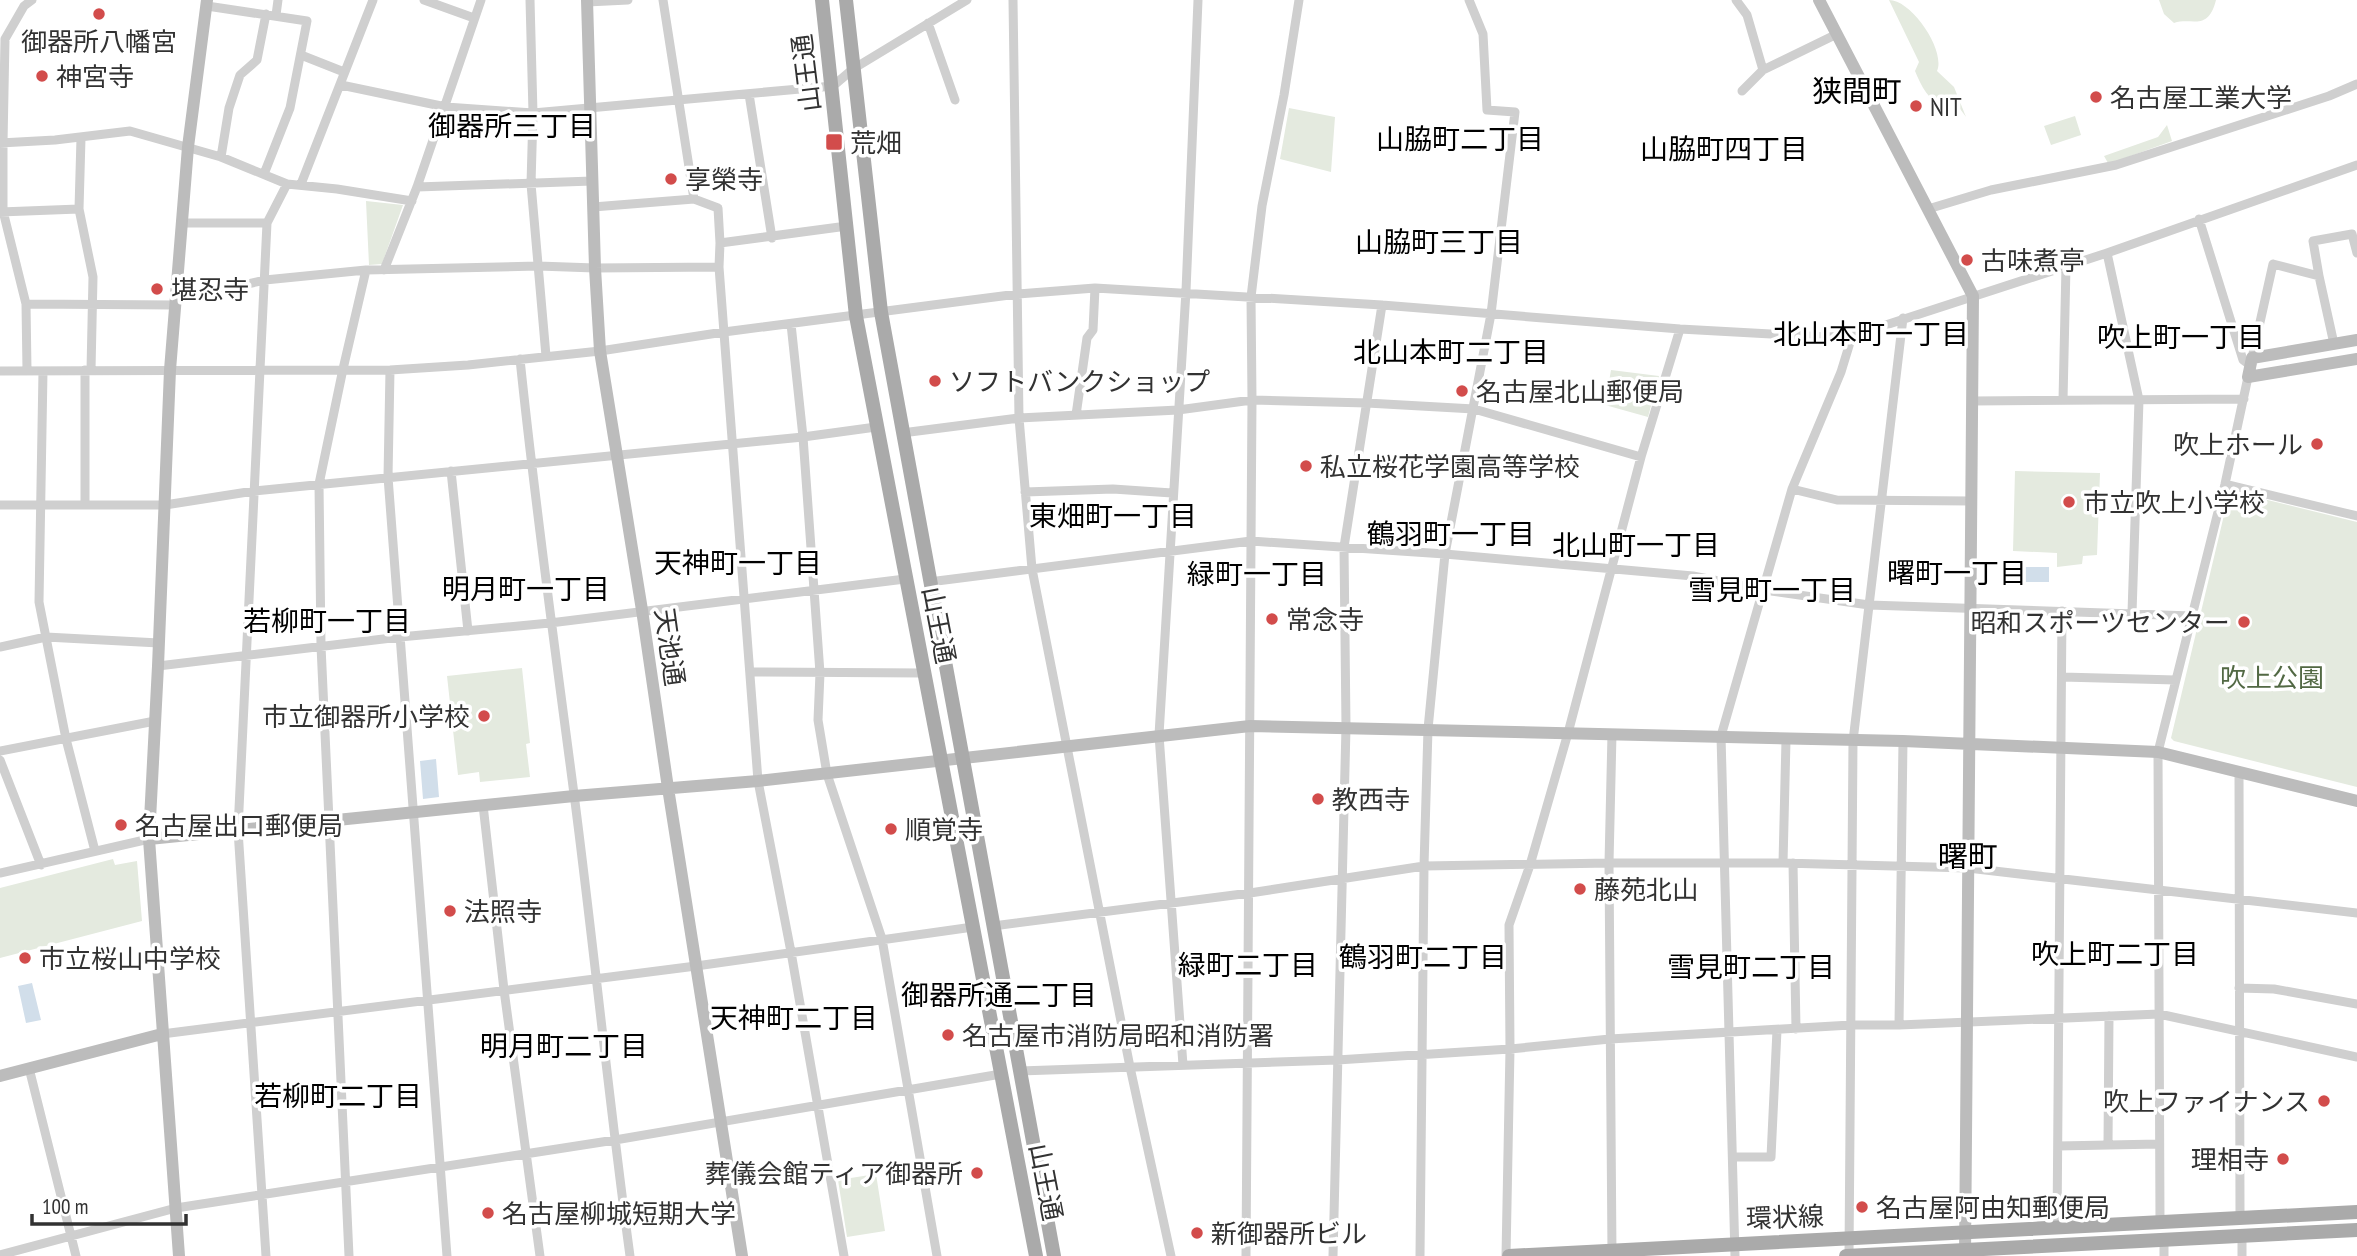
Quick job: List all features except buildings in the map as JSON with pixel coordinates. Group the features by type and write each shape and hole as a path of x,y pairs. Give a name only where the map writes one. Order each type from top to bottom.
{"main road":[{"name":"山王通","path":"822,0 856,316 1036,1256"},
{"name":"山王通","path":"846,0 881,312 1054,1256"},
{"name":"環状線","path":"1507,1256 1735,1250 1966,1231 2357,1212"},
{"name":"環状線","path":"1848,1256 2164,1249 2242,1237 2357,1230"}],"street":[{"path":"27,370 26,304 2,211 2,39 24,6 32,0"},
{"path":"221,158 229,108 240,75 257,60 278,0"},
{"path":"300,184 373,0"},
{"path":"424,0 474,18"},
{"path":"384,270 446,107 481,0"},
{"path":"530,0 533,113 531,184 546,356"},
{"path":"587,1 628,0"},
{"path":"663,0 694,199"},
{"path":"341,85 446,107 533,113 833,86 853,69 967,0"},
{"path":"1013,0 1018,418 1032,569 1130,1067 1171,1256"},
{"path":"1183,1065 1159,735 1185,291 1198,0"},
{"path":"1246,1256 1250,893 1251,297 1262,206 1299,0"},
{"path":"1420,1256 1428,729 1445,554 1491,314 1515,112 1487,110 1483,34 1469,0"},
{"path":"1736,0 1747,15 1763,70"},
{"path":"1819,0 1973,296 1966,1253"},
{"name":"天池通","path":"587,1 600,351 742,1256"},
{"path":"179,1256 149,839 159,666 170,370 188,147 207,3 307,20 290,108 264,174"},
{"path":"928,23 955,100"},
{"path":"1742,92 1763,70 1837,34"},
{"path":"301,55 344,72"},
{"path":"1928,209 1991,190 2116,165 2329,96 2357,83"},
{"path":"749,94 772,238"},
{"path":"1,143 81,138 130,131 221,158 287,184 411,201"},
{"path":"81,138 79,209 93,277 94,304 88,370 85,504"},
{"path":"0,371 390,370 468,365 600,351 1017,294 1095,288 1185,291 1680,329 1853,336 2107,253 2357,165"},
{"path":"417,187 592,181"},
{"path":"266,1256 238,830 267,223 287,184"},
{"path":"593,208 694,199 718,208 719,267 758,781 844,1256"},
{"path":"2,211 79,209"},
{"path":"2199,219 2243,360 2250,367 2357,359"},
{"path":"183,223 267,223"},
{"path":"720,243 847,226"},
{"path":"2334,344 2313,241 2352,234 2357,253"},
{"path":"2107,253 2139,400 2132,613"},
{"path":"2160,1222 2158,752 2225,484 2273,264 2319,276"},
{"path":"26,304 177,303 265,279 366,270 538,266 719,267"},
{"path":"2063,400 2066,266"},
{"path":"349,1256 321,646 319,484 366,270"},
{"path":"1076,415 1087,338 1093,330 1095,288"},
{"path":"1333,1256 1346,727 1344,547 1382,305"},
{"path":"1848,1256 1853,741 1903,318"},
{"path":"791,324 803,437 820,673 818,720 827,774 882,939 937,1256"},
{"path":"1507,1256 1509,925 1530,865 1568,733 1641,457 1680,329"},
{"path":"1735,1250 1721,736 1792,489 1841,372 1853,336"},
{"path":"2250,367 2334,344 2357,341"},
{"path":"520,359 530,463 631,1256"},
{"path":"43,370 39,602 66,739 95,851"},
{"path":"390,370 388,477 447,1256"},
{"path":"1973,401 2244,399"},
{"path":"902,433 1018,418 1178,410 1252,400 1367,403 1474,409 1641,457"},
{"path":"0,505 165,505 254,491 803,437 876,427"},
{"path":"451,471 468,631"},
{"path":"2225,484 2357,516"},
{"path":"1025,492 1113,489 1172,493"},
{"path":"1792,489 1837,500 1972,501"},
{"path":"929,582 1251,541 1445,554 1692,576 1764,590 1869,605 2192,616"},
{"path":"159,666 400,637 550,623 905,579"},
{"path":"2057,1228 2062,611"},
{"path":"0,647 46,637 159,643"},
{"path":"750,672 923,673"},
{"path":"2062,677 2176,680"},
{"path":"0,751 155,721"},
{"path":"0,873 149,839 574,796 827,774 1250,726 1903,741 2158,752 2357,801"},
{"path":"1612,734 1609,863 1612,1253"},
{"path":"1786,740 1788,863 1796,1028"},
{"path":"1899,1025 1903,741"},
{"path":"0,760 41,865"},
{"path":"2239,771 2240,1218"},
{"path":"483,805 504,990 540,1256"},
{"path":"993,926 1100,914 1424,866 1609,863 1968,867 2357,913"},
{"path":"0,1076 162,1034 595,979 973,927"},
{"path":"2239,988 2274,989 2357,1004"},
{"path":"1020,1071 1337,1060 1796,1028 2158,1014 2357,1057"},
{"path":"2108,1145 2109,1016"},
{"path":"1734,1157 1771,1157 1777,1030"},
{"path":"29,1068 76,1256"},
{"path":"0,1255 176,1208 721,1123 1001,1074"},
{"path":"2058,1146 2159,1144"},
{"path":"2242,1237 2242,1256"}],"green space":[{"path":"1889,0 1907,8 1925,28 1937,51 1937,71 1954,87 1966,117 1955,102 1944,107 1926,92 1915,71 1919,62"},
{"path":"2159,0 2216,0 2213,10 2204,20 2174,23 2164,14"},
{"path":"1289,108 1335,117 1331,172 1280,159"},
{"path":"2075,116 2081,135 2051,145 2044,126"},
{"path":"2167,125 2172,141 2114,162 2108,163 2104,156 2158,137"},
{"path":"366,201 403,205 382,264 369,265"},
{"path":"1611,370 1659,376 1648,417 1605,405"},
{"path":"2015,471 2100,473 2097,555 2083,556 2082,564 2057,567 2057,553 2013,551"},
{"name":"吹上公園","path":"2231,491 2357,522 2357,787 2174,741 2171,738"},
{"path":"522,668 530,743 526,744 530,777 480,782 479,772 458,775 447,676"},
{"name":"市立桜山中学校","path":"113,859 115,865 137,861 142,921 0,958 0,888"},
{"path":"876,1174 885,1231 847,1237 838,1180"}],"shaded area":[{"path":"2011,567 2049,567 2049,582 2011,582"},
{"path":"436,759 439,797 423,799 420,761"},
{"path":"32,983 41,1020 26,1023 18,986"}],"place":[{"name":"御器所八幡宮","path":"99,14"},
{"name":"神宮寺","path":"42,76"},
{"name":"名古屋工業大学","path":"2096,97"},
{"name":"NIT","path":"1916,106"},
{"name":"荒畑","path":"834,142"},
{"name":"享榮寺","path":"671,179"},
{"name":"古味煮亭","path":"1967,260"},
{"name":"堪忍寺","path":"157,289"},
{"name":"ソフトバンクショップ","path":"935,381"},
{"name":"名古屋北山郵便局","path":"1462,391"},
{"name":"吹上ホール","path":"2317,444"},
{"name":"私立桜花学園高等学校","path":"1306,466"},
{"name":"市立吹上小学校","path":"2069,502"},
{"name":"常念寺","path":"1272,619"},
{"name":"昭和スポーツセンター","path":"2244,622"},
{"name":"市立御器所小学校","path":"484,716"},
{"name":"教西寺","path":"1318,799"},
{"name":"名古屋出口郵便局","path":"121,825"},
{"name":"順覚寺","path":"891,829"},
{"name":"藤苑北山","path":"1580,889"},
{"name":"法照寺","path":"450,911"},
{"name":"市立桜山中学校","path":"25,958"},
{"name":"名古屋市消防局昭和消防署","path":"948,1035"},
{"name":"吹上ファイナンス","path":"2324,1101"},
{"name":"理相寺","path":"2283,1159"},
{"name":"葬儀会館ティア御器所","path":"977,1173"},
{"name":"名古屋阿由知郵便局","path":"1862,1207"},
{"name":"名古屋柳城短期大学","path":"488,1213"},
{"name":"新御器所ビル","path":"1197,1233"}],"district":[{"name":"狭間町","path":"1857,90"},
{"name":"御器所三丁目","path":"512,125"},
{"name":"山脇町二丁目","path":"1460,138"},
{"name":"山脇町四丁目","path":"1724,148"},
{"name":"山脇町三丁目","path":"1439,241"},
{"name":"北山本町一丁目","path":"1871,333"},
{"name":"吹上町一丁目","path":"2181,336"},
{"name":"北山本町二丁目","path":"1451,351"},
{"name":"東畑町一丁目","path":"1113,515"},
{"name":"鶴羽町一丁目","path":"1451,533"},
{"name":"北山町一丁目","path":"1636,544"},
{"name":"天神町一丁目","path":"738,562"},
{"name":"曙町一丁目","path":"1957,572"},
{"name":"緑町一丁目","path":"1257,573"},
{"name":"明月町一丁目","path":"526,588"},
{"name":"雪見町一丁目","path":"1772,589"},
{"name":"若柳町一丁目","path":"327,620"},
{"name":"曙町","path":"1968,855"},
{"name":"吹上町二丁目","path":"2115,953"},
{"name":"鶴羽町二丁目","path":"1423,956"},
{"name":"緑町二丁目","path":"1248,964"},
{"name":"雪見町二丁目","path":"1751,966"},
{"name":"御器所通二丁目","path":"999,994"},
{"name":"天神町二丁目","path":"794,1017"},
{"name":"明月町二丁目","path":"564,1045"},
{"name":"若柳町二丁目","path":"338,1095"}]}
